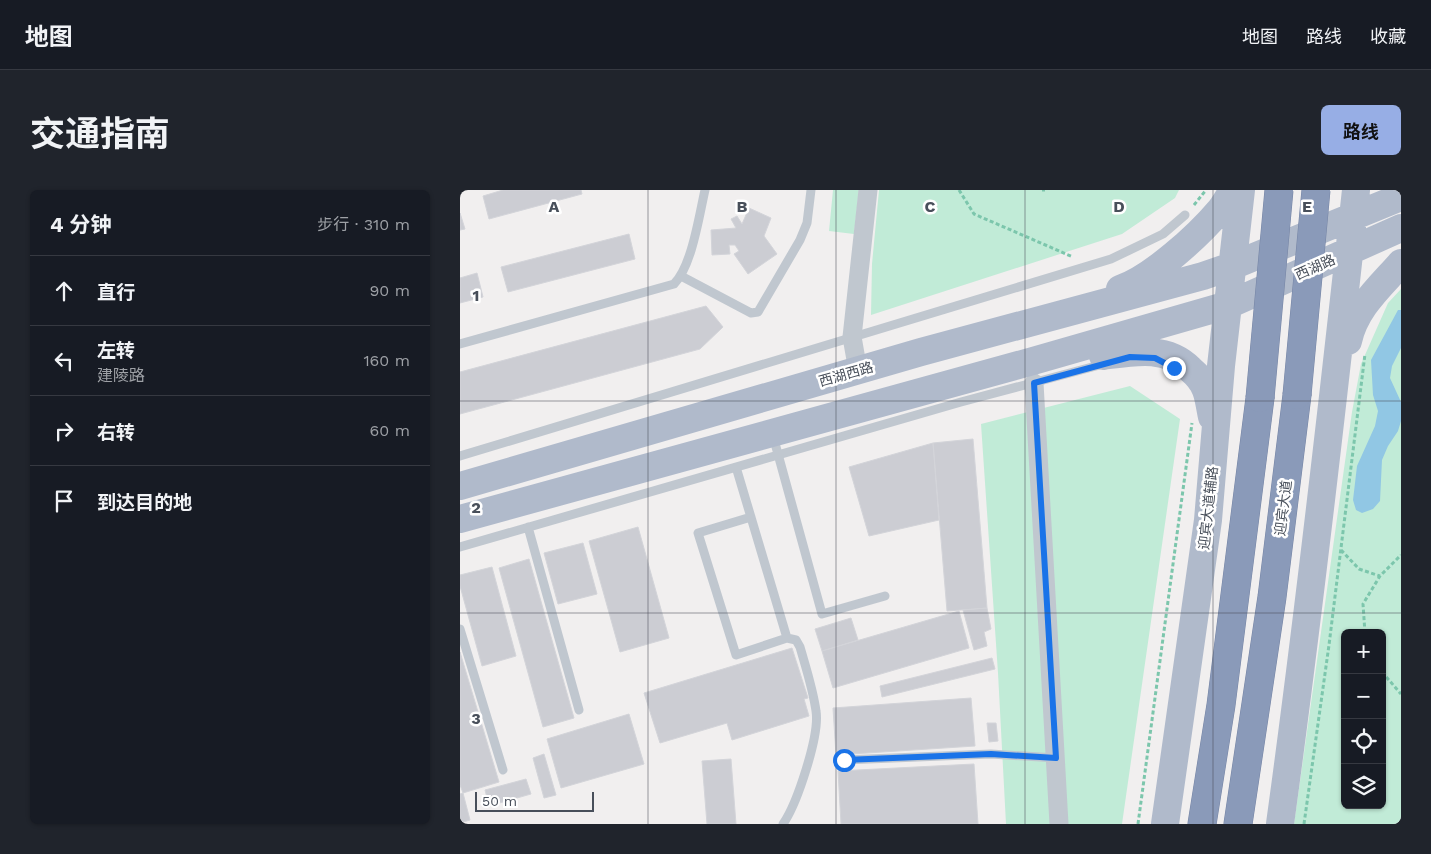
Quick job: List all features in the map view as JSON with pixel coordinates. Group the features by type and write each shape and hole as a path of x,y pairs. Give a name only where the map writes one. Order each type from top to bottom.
{"highway":[{"path":"1202,824 1221,704 1260,398 1280,190"},
{"name":"迎宾大道","path":"1238,824 1272,597 1297,395 1316,190"}],"main road":[{"path":"940,348 1128,286 1161,264 1194,237 1221,209 1233,190"},
{"name":"迎宾大道辅路","path":"1165,824 1208,520 1241,190"},
{"path":"1232,266 1355,203 1401,197"},
{"path":"1280,824 1297,704 1355,203"},
{"name":"西湖路","path":"1228,305 1401,228"},
{"path":"1333,403 1350,330 1360,309 1401,263"},
{"name":"西湖西路","path":"460,486 858,371 1203,276 1232,266"},
{"path":"460,519 775,444 875,405 1228,305"},
{"path":"875,405 1033,374 1088,358 1138,351 1165,353 1183,361 1198,376 1206,390 1215,435"}],"street":[{"path":"858,371 852,337 868,190"},
{"path":"1033,374 1060,824"}],"lane":[{"path":"460,344 674,284 681,276 688,259 705,190"},
{"path":"681,276 751,313 758,312 800,240 807,223 811,190"},
{"path":"460,456 1111,259 1163,234 1185,215"},
{"path":"460,547 736,467 775,444 1033,374 1130,357 1155,358 1174,368"},
{"path":"775,444 822,614 885,596"},
{"path":"736,467 787,638"},
{"path":"751,517 698,533 736,655 787,638 796,640 800,647 817,712 814,741 801,786 783,824"},
{"path":"528,527 579,710"},
{"path":"460,629 503,770"},
{"path":"844,760 991,754 1056,758"}],"path":[{"path":"959,190 974,214 1091,265"},
{"path":"1185,215 1206,190"},
{"path":"1304,824 1366,348"},
{"path":"1138,824 1193,417"},
{"path":"1340,550 1359,569 1380,576"},
{"path":"1365,629 1363,604 1380,576 1401,555"},
{"path":"1384,674 1401,694"}],"green space":[{"path":"833,190 859,190 854,234 829,231"},
{"path":"879,190 1179,190 1175,198 1122,234 871,315 872,264"},
{"path":"1401,289 1401,824 1294,824 1352,412 1361,364 1388,303"},
{"path":"1130,386 1180,419 1122,824 1006,824 981,424"}],"water":[{"path":"1398,310 1401,310 1401,348 1392,366 1390,378 1401,402 1401,421 1398,431 1388,446 1382,460 1380,501 1373,509 1362,513 1356,510 1353,500 1357,466 1375,426 1378,411 1373,395 1371,360"}],"building":[{"path":"503,190 581,190 582,194 489,219 483,196"},
{"path":"749,208 771,218 764,236 777,254 748,274 734,254 739,251 735,245 729,245 730,254 712,255 711,230 736,228 731,219 737,216 742,224"},
{"path":"460,213 465,229 460,230"},
{"path":"629,234 635,259 508,292 501,267"},
{"path":"477,273 483,297 460,303 460,278"},
{"path":"706,306 723,327 700,349 460,414 460,372"},
{"path":"973,439 987,608 947,611 933,443"},
{"path":"933,443 939,520 869,536 849,467"},
{"path":"638,527 669,638 620,652 589,541"},
{"path":"583,543 597,594 558,604 544,553"},
{"path":"529,559 574,718 543,727 499,568"},
{"path":"492,567 516,656 482,666 460,586 460,575"},
{"path":"987,608 991,629 984,632 987,646 974,650 963,610"},
{"path":"959,611 969,648 833,688 822,651"},
{"path":"851,618 858,640 822,651 815,629"},
{"path":"792,648 808,698 804,699 809,716 732,740 727,723 660,743 644,693"},
{"path":"460,652 499,782 463,793 460,785"},
{"path":"992,658 995,669 882,697 880,686"},
{"path":"971,698 975,746 836,755 833,708"},
{"path":"629,714 644,764 561,788 547,739"},
{"path":"987,723 996,723 998,741 989,742"},
{"path":"544,754 556,795 544,798 533,758"},
{"path":"731,759 736,824 707,824 702,761"},
{"path":"974,764 978,824 841,824 838,771"},
{"path":"526,779 531,794 489,806 485,790"},
{"path":"463,793 470,820 460,823 460,794"}],"route":[{"path":"844,760 991,754 1056,758 1034,383 1130,357 1155,358 1174,368"}]}
